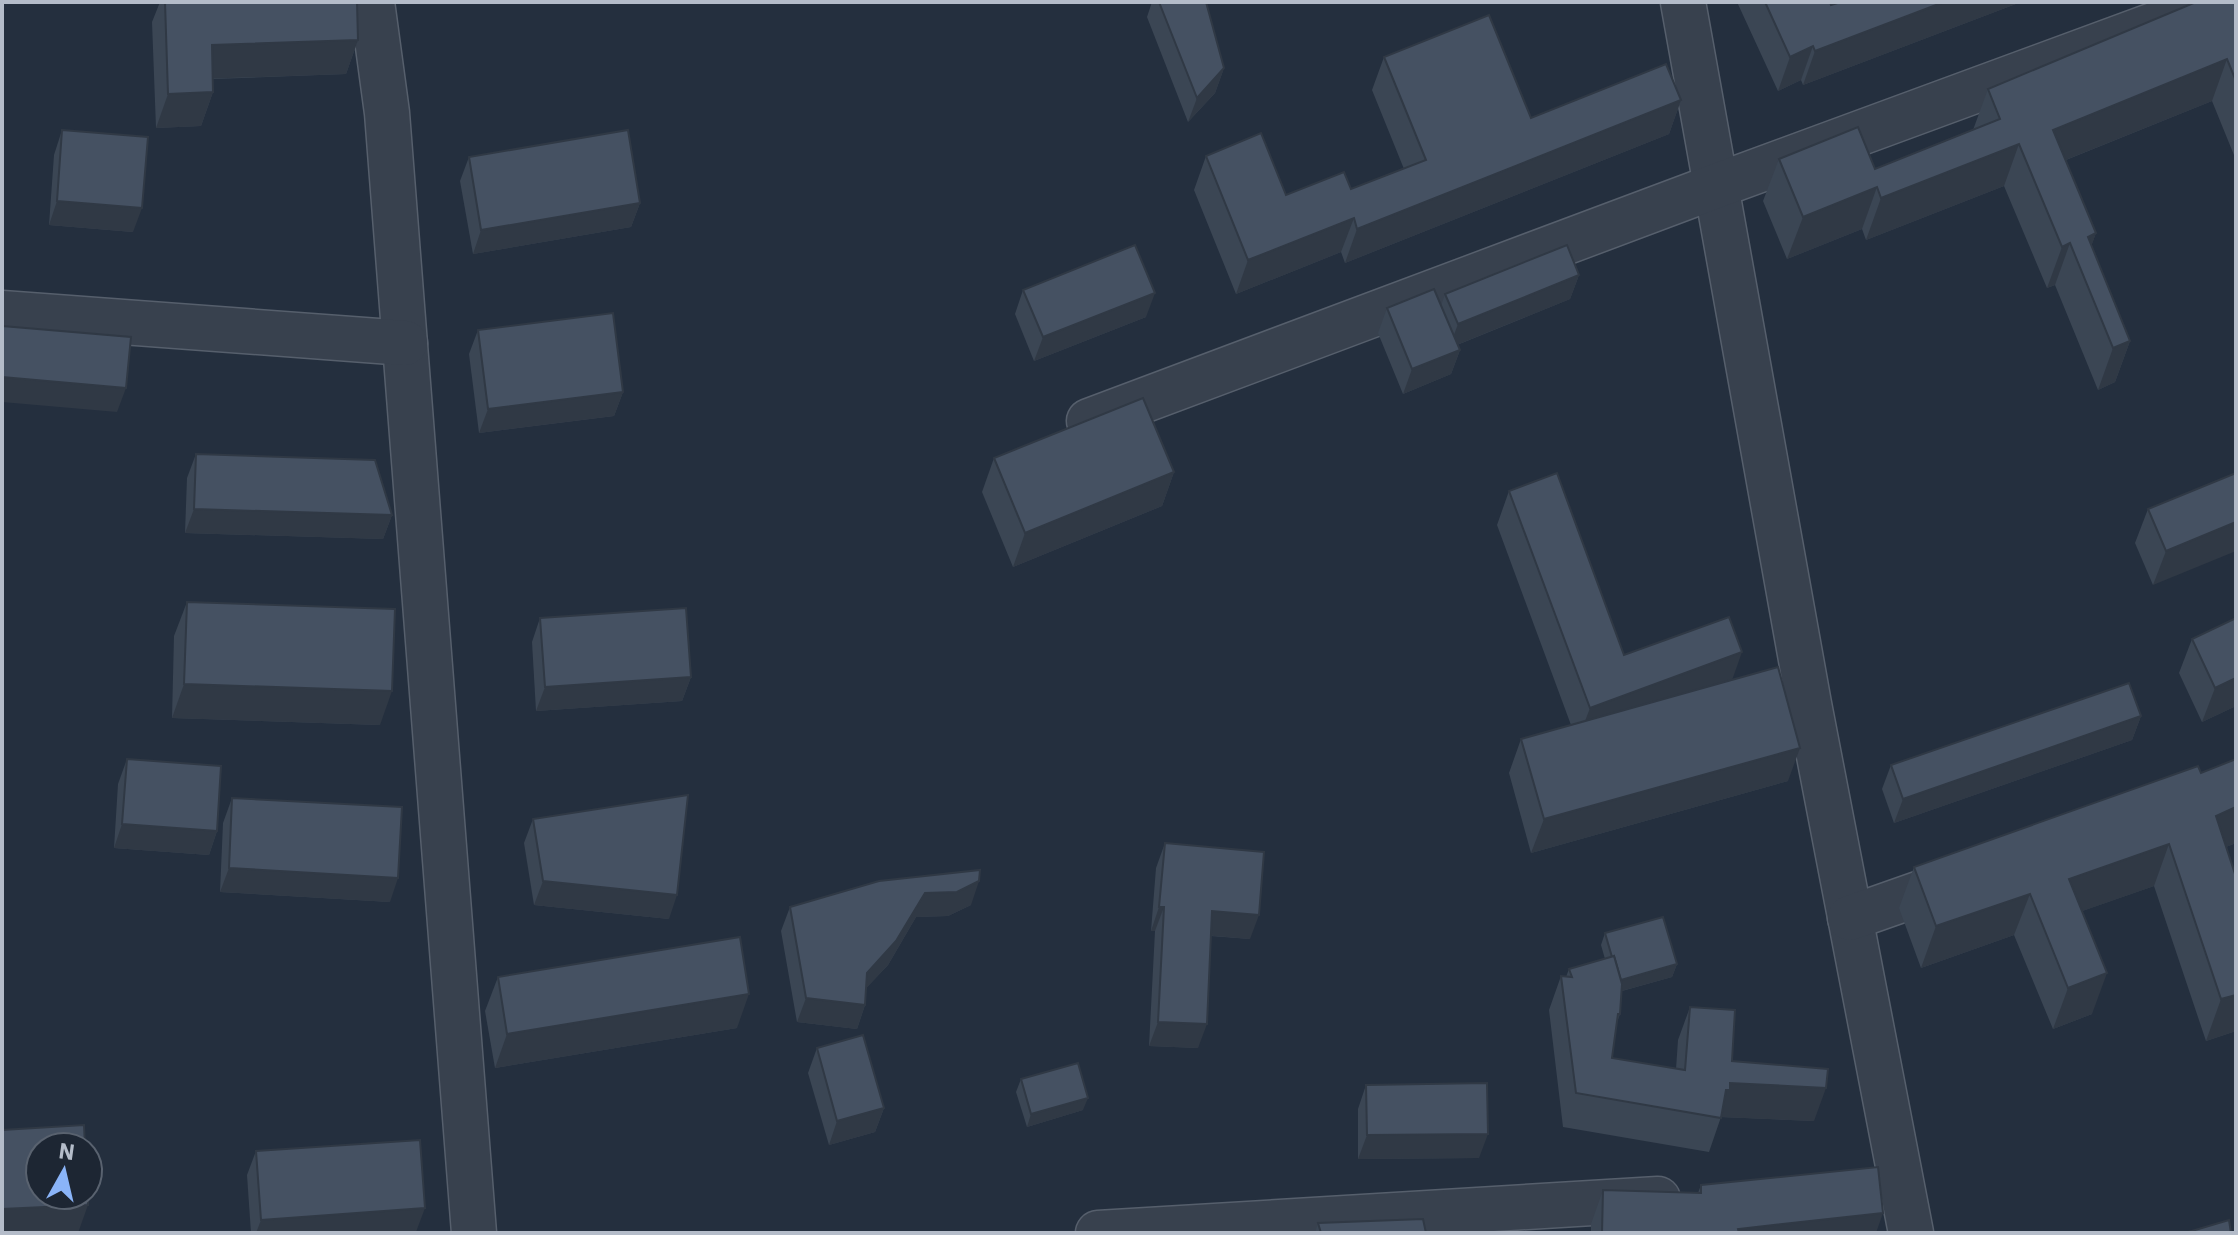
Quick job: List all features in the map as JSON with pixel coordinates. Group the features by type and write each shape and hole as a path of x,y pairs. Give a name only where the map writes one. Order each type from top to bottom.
{"street":[{"path":"372,2 387,113 474,1233"},
{"path":"1683,2 1809,704 1911,1233"},
{"path":"1050,436 2216,2"},
{"path":"2,313 405,343"},
{"path":"1850,918 1999,866"},
{"path":"1855,1187 1902,1184"},
{"path":"1098,1233 1229,1229 1698,1196"}],"building":[{"path":"165,2 357,2 358,40 212,45 213,92 168,94"},
{"path":"1159,2 1206,2 1224,68 1197,98"},
{"path":"1765,2 1830,2 1831,5 1841,2 1944,2 1815,51 1813,46 1790,57"},
{"path":"2196,2 2236,2 2236,81 2227,59 2053,130 2096,233 2088,237 2130,341 2113,348 2070,243 2062,247 2019,144 1881,198 1877,187 1803,217 1779,159 1858,127 1875,169 2000,119 1988,89"},
{"path":"1489,15 1531,118 1666,64 1681,100 1357,229 1354,218 1248,260 1206,156 1261,133 1286,195 1344,172 1351,189 1426,160 1384,57"},
{"path":"62,130 148,137 142,208 57,201"},
{"path":"628,130 640,203 481,230 469,157"},
{"path":"1135,245 1155,293 1043,337 1023,290"},
{"path":"1567,245 1579,275 1458,324 1445,294"},
{"path":"1434,289 1460,350 1412,369 1387,308"},
{"path":"613,313 623,392 488,409 478,330"},
{"path":"2,326 131,337 126,388 2,377"},
{"path":"1143,398 1174,472 1025,533 994,458"},
{"path":"196,454 375,460 392,515 194,509"},
{"path":"1557,473 1624,655 1729,617 1742,652 1590,708 1509,491"},
{"path":"2236,473 2236,522 2166,551 2148,509"},
{"path":"187,602 395,609 392,691 184,684"},
{"path":"686,608 691,677 545,687 540,618"},
{"path":"2236,618 2236,678 2215,688 2192,639"},
{"path":"1778,667 1800,748 1544,819 1521,739"},
{"path":"2129,683 2141,716 1903,799 1891,765"},
{"path":"127,759 221,766 217,831 122,824"},
{"path":"2236,759 2236,807 2216,816 2236,877 2236,995 2221,999 2169,844 2069,879 2107,973 2068,988 2030,894 1936,926 1914,867 2198,766 2201,773"},
{"path":"688,795 677,895 543,881 533,819"},
{"path":"232,798 402,807 398,878 229,868"},
{"path":"1165,843 1264,852 1259,915 1212,911 1207,1024 1158,1022 1164,907 1159,907"},
{"path":"980,870 979,881 957,892 925,893 896,941 867,973 865,1005 806,998 790,907 879,881"},
{"path":"1663,917 1677,964 1621,980 1605,933"},
{"path":"740,937 749,994 507,1034 498,977"},
{"path":"1614,956 1622,984 1612,1058 1685,1070 1690,1007 1735,1010 1732,1061 1828,1069 1826,1088 1730,1083 1721,1118 1576,1093 1561,976 1572,977 1569,969"},
{"path":"863,1035 884,1108 837,1121 817,1048"},
{"path":"1078,1063 1088,1098 1031,1114 1021,1079"},
{"path":"1487,1083 1488,1134 1367,1135 1366,1085"},
{"path":"84,1125 84,1131 24,1131 24,1208 2,1209 2,1130"},
{"path":"420,1140 425,1208 261,1220 256,1151"},
{"path":"1878,1167 1883,1213 1738,1229 1739,1233 1602,1233 1603,1190 1701,1193 1701,1185"},
{"path":"1423,1219 1426,1233 1321,1233 1318,1223"},
{"path":"2229,1220 2231,1233 2185,1233"}]}
